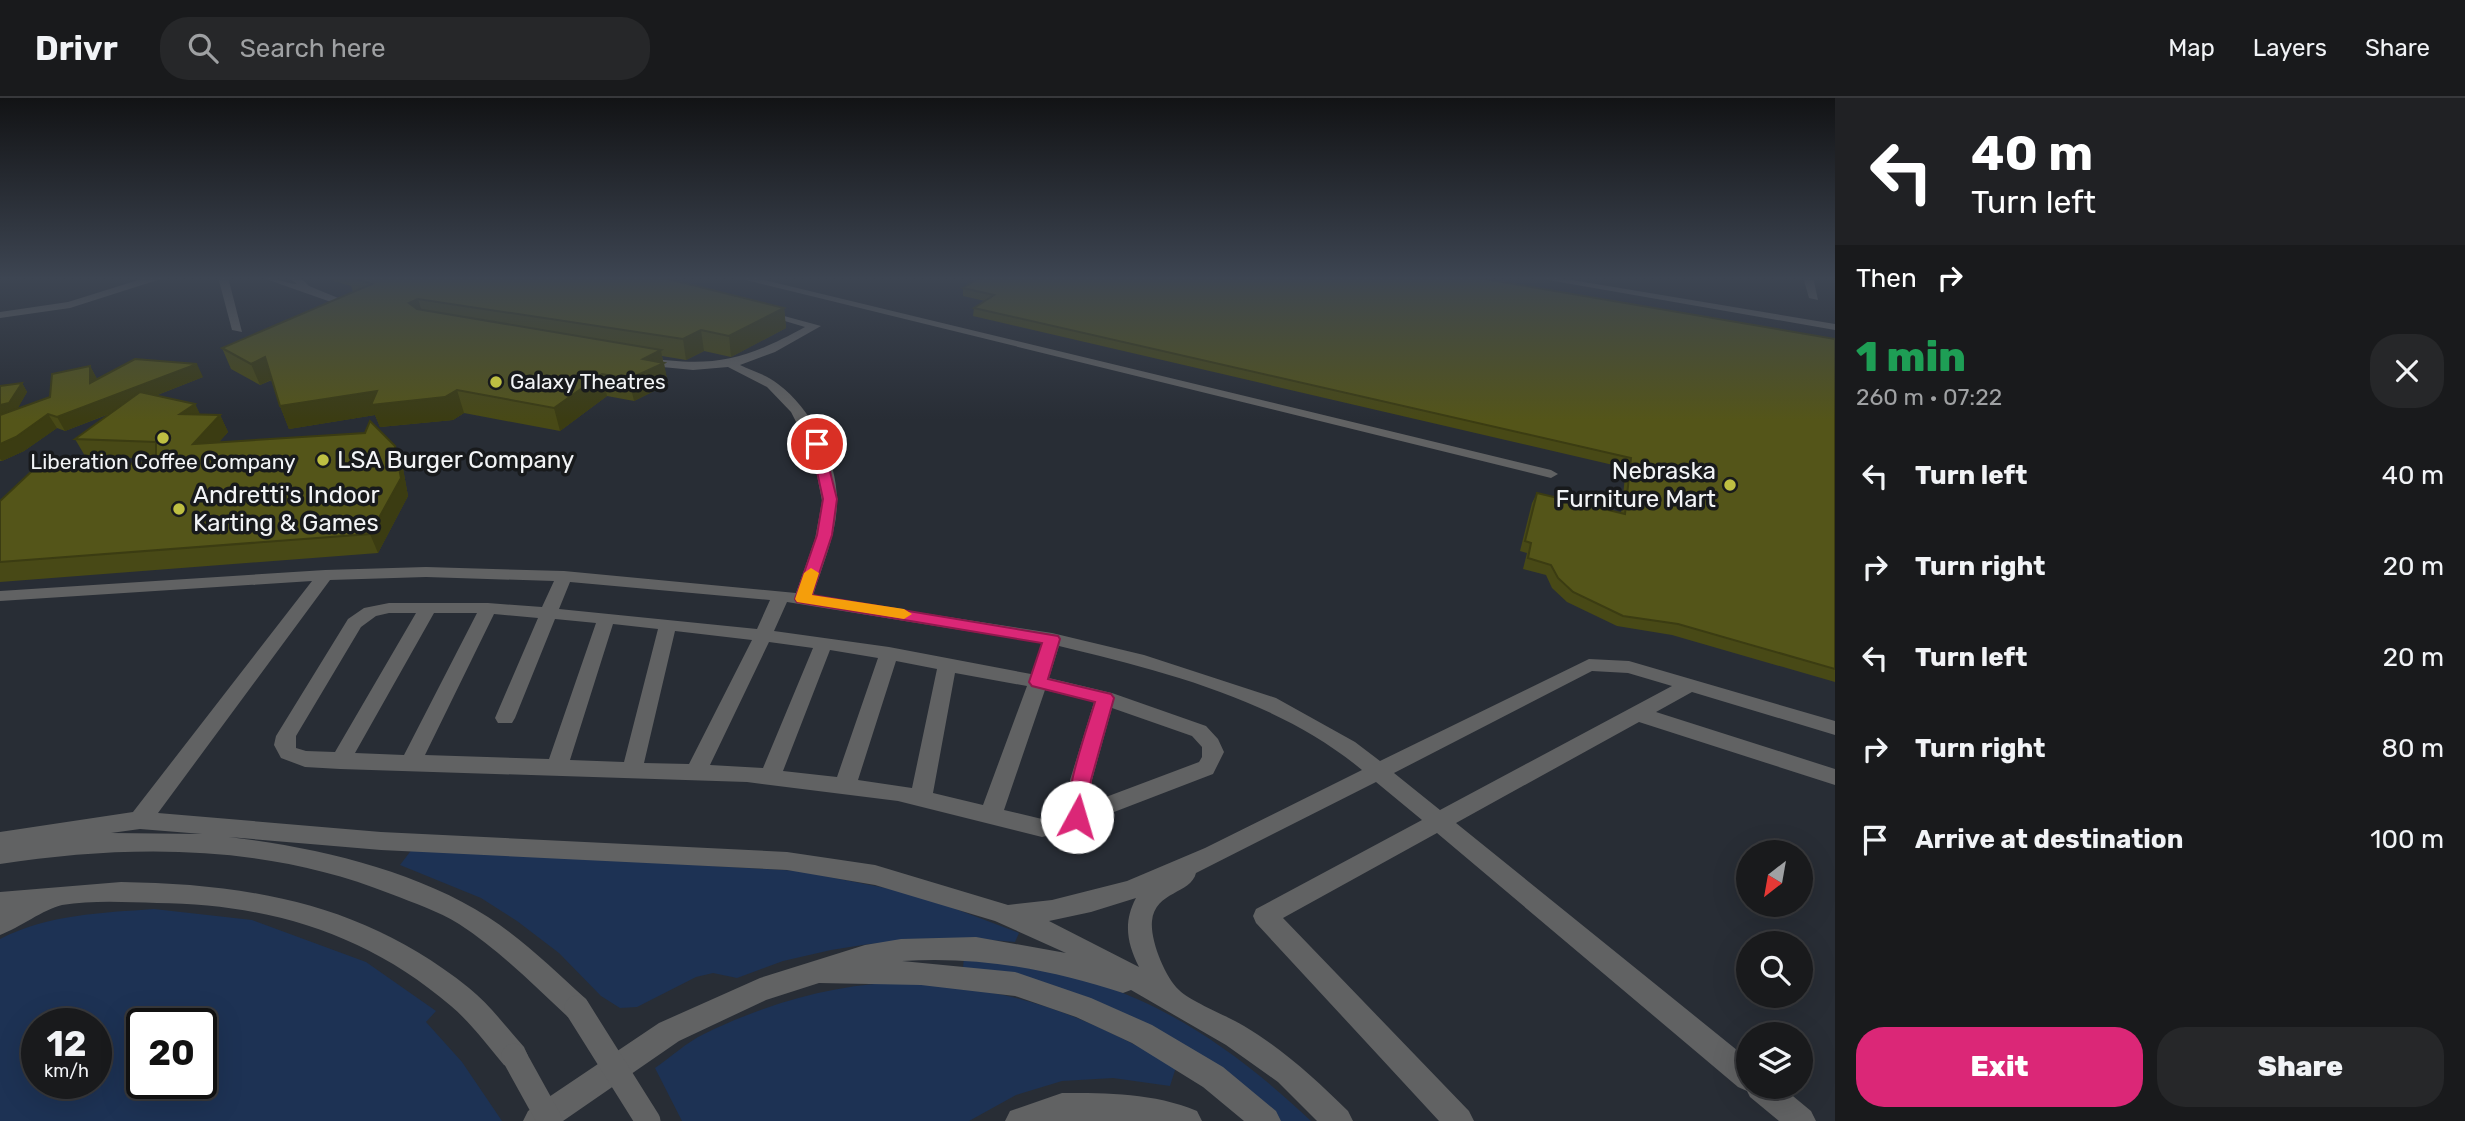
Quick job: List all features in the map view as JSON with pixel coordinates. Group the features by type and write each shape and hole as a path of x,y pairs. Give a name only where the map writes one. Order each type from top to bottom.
{"street":[{"path":"237,325 238,330"},
{"path":"629,359 670,366 733,366 776,348 815,326 810,325"},
{"path":"936,325 1551,474"},
{"path":"733,366 774,387 797,409 817,444 830,499 824,535 803,599"},
{"path":"0,596 325,575 426,572 564,576 803,599 1052,639 1137,659 1269,703 1309,723 1379,771 1736,1067"},
{"path":"141,820 325,575"},
{"path":"505,718 564,576"},
{"path":"696,771 781,596"},
{"path":"340,761 428,608"},
{"path":"410,764 488,608"},
{"path":"488,608 548,611 824,643 1038,682 1105,698 1199,731 1211,741 1215,750 1214,759 1206,768 1042,828 990,817 921,797 770,777 696,771 340,761 295,757 284,745 286,736 354,624 361,617 378,609 488,608"},
{"path":"557,768 606,618"},
{"path":"632,770 668,624"},
{"path":"990,817 1052,639"},
{"path":"770,777 824,643"},
{"path":"845,786 890,653"},
{"path":"921,797 947,665"},
{"path":"1000,912 1044,914 1096,902 1222,849 1589,666 1629,667 1835,728"},
{"path":"1459,1121 1265,916 1692,684"},
{"path":"1077,817 1082,780 1105,698"},
{"path":"1638,714 1835,777"},
{"path":"0,841 141,820 381,841 787,861 875,875 1000,912 1061,937 1169,996 1288,1072 1338,1121"},
{"path":"0,855 127,841 200,842 262,849 377,876 466,916 516,953 576,1008 648,1121"},
{"path":"1169,996 1143,954 1141,920 1149,898 1222,849"},
{"path":"0,902 64,894 153,890 253,900 345,928 387,947 452,991 514,1056 550,1121"},
{"path":"0,924 64,894"},
{"path":"538,1121 669,1032 760,990 876,951 937,947 1017,954 1090,969 1169,996"},
{"path":"819,971 921,973 1026,988 1142,1034 1213,1077 1266,1121"},
{"path":"1774,1099 1801,1121"},
{"path":"1020,1121 1062,1107 1131,1108 1187,1121"}],"shaded area":[{"path":"0,325 1835,325 1835,1121 0,1121"},
{"path":"413,848 799,871 916,894 1019,933 1015,942 967,938 869,944 831,950 783,961 737,978 713,973 696,977 637,1007 620,1008 601,996 559,953 517,921 481,898 400,865"},
{"path":"154,909 252,920 366,962 436,1011 426,1022 462,1062 502,1121 0,1121 0,939 37,924 95,914"},
{"path":"964,957 1017,963 1065,974 1110,988 1153,1006 1233,1055 1311,1121 1277,1121 1240,1085 963,968"},
{"path":"914,981 1017,998 1065,1013 1176,1067 1170,1086 1113,1078 1062,1081 1016,1095 969,1121 682,1121 655,1068 704,1034 781,1003 832,990"}],"building":[{"path":"277,325 511,325 661,350 643,359 664,363 629,379 602,374 554,408 457,390 445,397 371,405 377,391 280,406 265,357 251,364 222,348"},
{"path":"589,325 751,325 729,336 701,330 683,339"},
{"name":"Nebraska Furniture Mart","path":"1047,325 1752,325 1835,339 1835,669 1678,624 1623,616 1573,592 1558,578 1551,565 1528,558 1531,543 1525,541 1537,493 1625,514 1631,458"},
{"path":"135,359 197,364 57,417 48,414 16,437 0,444 0,415 50,397 52,374 90,366 90,383"},
{"path":"22,383 9,403 0,405 0,386"},
{"path":"140,392 195,404 180,414 220,415 193,444 365,433 370,421 395,446 401,478 370,534 0,562 0,501 33,470 156,462 156,442 75,439"}],"slow traffic":[{"path":"811,573 803,599 904,614"}],"place":[{"name":"Galaxy Theatres","path":"496,382"},
{"name":"Liberation Coffee Company","path":"163,438"},
{"name":"LSA Burger Company","path":"323,460"},
{"name":"Nebraska Furniture Mart","path":"1730,485"},
{"name":"Andretti's Indoor Karting & Games","path":"179,509"}],"route":[{"path":"817,444 830,499 824,535 803,599 1052,639 1038,682 1105,698 1082,780 1077,817"}]}
